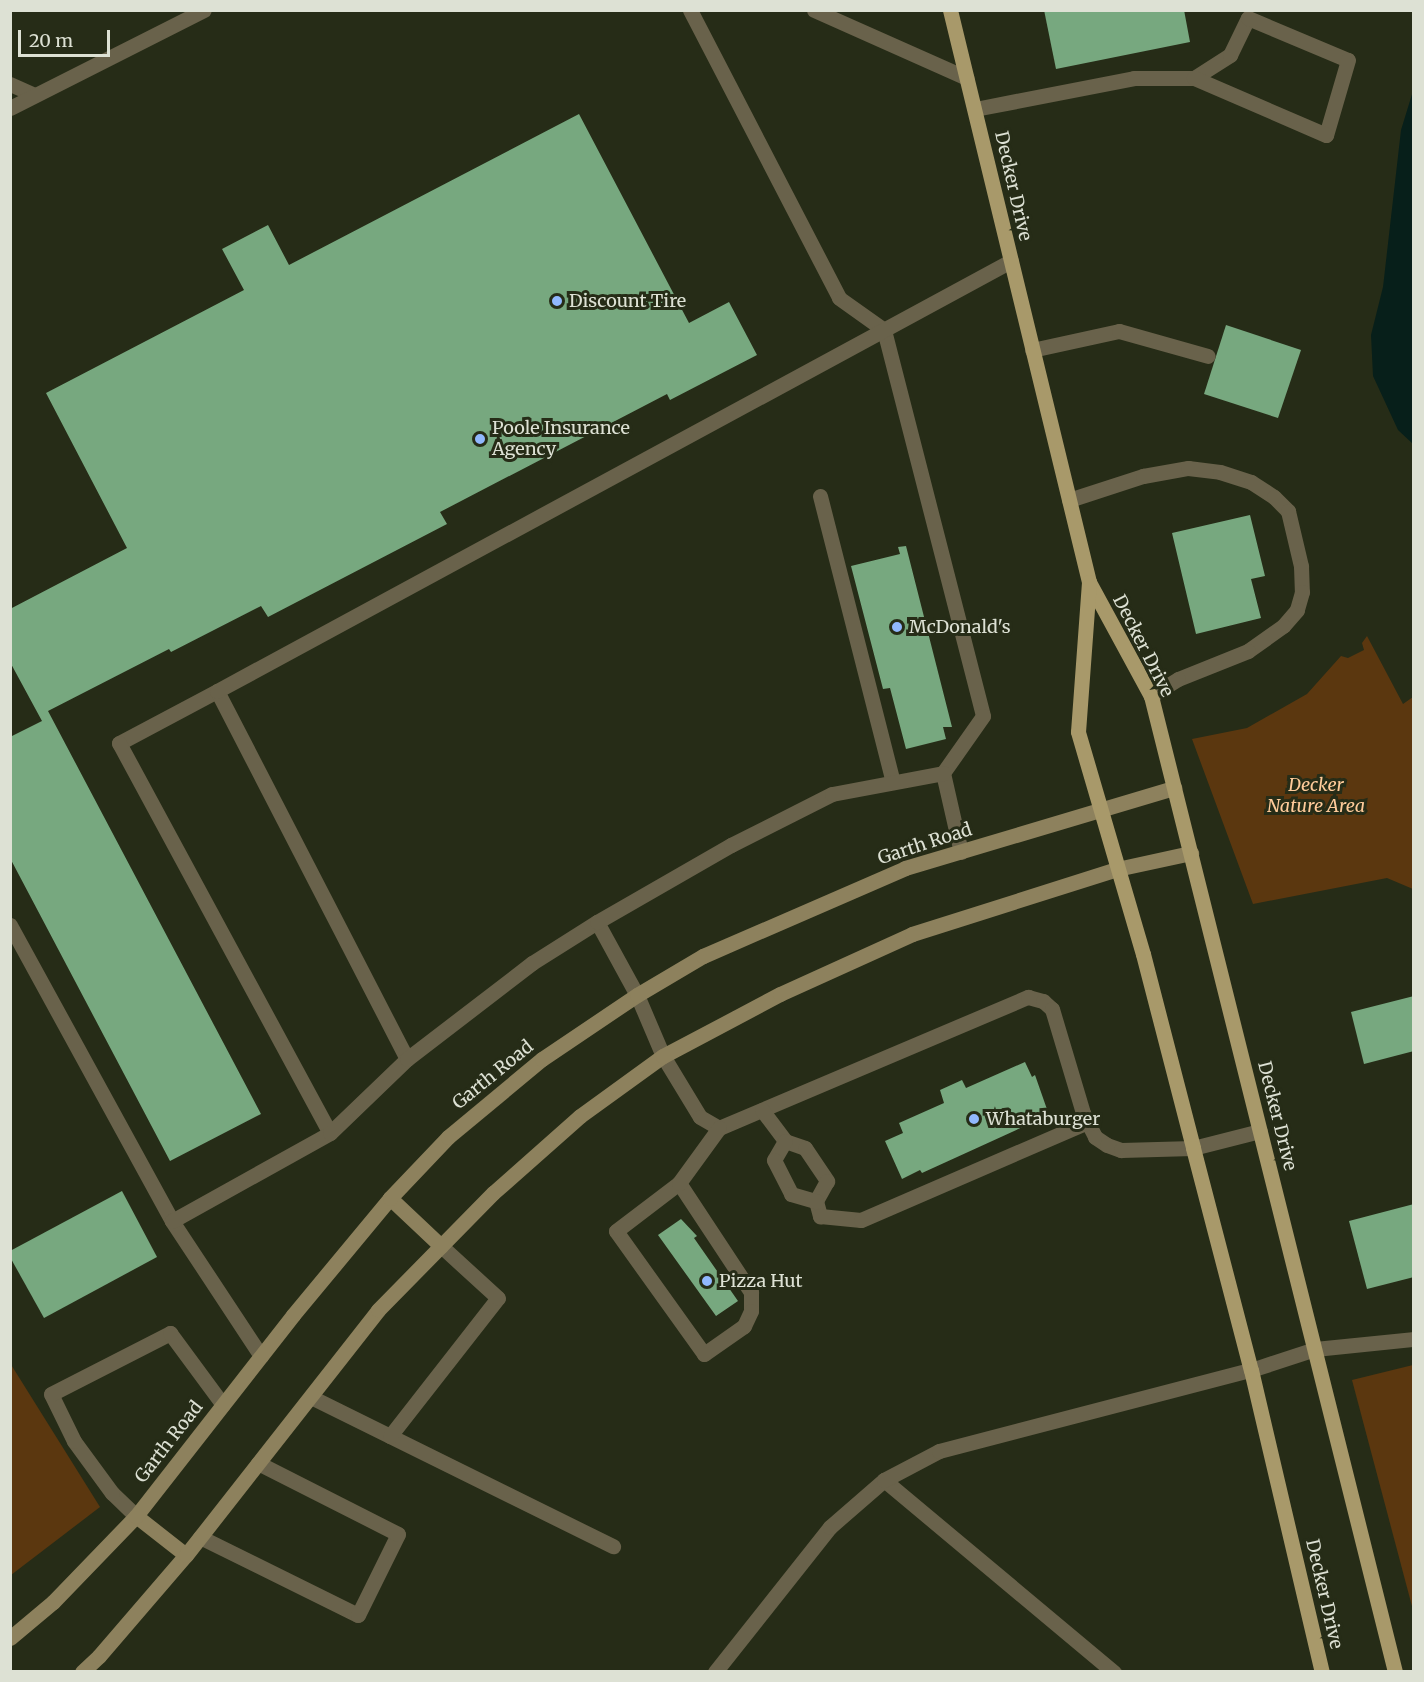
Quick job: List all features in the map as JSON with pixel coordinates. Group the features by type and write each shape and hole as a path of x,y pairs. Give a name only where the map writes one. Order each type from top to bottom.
{"main road":[{"name":"Decker Drive","path":"950,10 1089,582 1151,696 1395,1671"},
{"name":"Decker Drive","path":"1089,582 1078,732 1143,954 1251,1370 1322,1671"},
{"name":"Garth Road","path":"10,1638 53,1602 136,1516 261,1356 390,1198 448,1137 542,1059 637,995 703,956 905,868 1101,812 1174,788"},
{"path":"81,1671 99,1656 186,1555 378,1311 493,1193 580,1116 663,1056 780,994 912,934 1117,869 1191,853"},
{"path":"390,1198 441,1246"},
{"path":"136,1516 186,1555"}],"street":[{"path":"10,108 204,10"},
{"path":"172,1221 330,1133 407,1059 532,963 597,922 798,809 832,794 943,773 983,716 884,330 838,298 690,10"},
{"path":"814,10 967,78"},
{"path":"975,109 1134,78 1194,78 1326,135 1348,60 1248,18 1230,55 1194,78"},
{"path":"10,84 35,95"},
{"path":"330,1133 120,743 1011,261"},
{"path":"1032,350 1119,330 1208,356"},
{"path":"1069,500 1143,476 1188,468 1221,472 1251,482 1274,497 1288,511 1301,566 1302,592 1297,610 1282,626 1248,651 1178,679 1151,696"},
{"path":"820,496 893,782"},
{"path":"217,691 407,1059"},
{"path":"943,773 961,852"},
{"path":"597,922 637,995 663,1056 700,1117 719,1128"},
{"path":"10,925 172,1221 261,1356"},
{"path":"680,1183 751,1292 751,1311 744,1326 704,1354 615,1231 680,1183 719,1128 1028,997 1043,1001 1052,1009 1088,1122 1095,1137 1122,1150 1193,1148 1260,1131"},
{"path":"762,1110 785,1141 805,1148 827,1181 816,1201 820,1216 861,1220 1088,1122"},
{"path":"785,1141 774,1160 791,1194 816,1201"},
{"path":"390,1436 498,1298 441,1246"},
{"path":"136,1516 112,1493 74,1441 51,1394 170,1333 223,1405"},
{"path":"715,1671 830,1527 884,1480 939,1451 1251,1370 1315,1349 1413,1339"},
{"path":"310,1397 613,1546"},
{"path":"200,1537 358,1615 398,1534 258,1463"},
{"path":"884,1480 1114,1671"}],"green space":[{"name":"Decker Nature Area","path":"1367,636 1403,704 1413,697 1413,889 1387,878 1253,904 1192,739 1247,728 1307,694 1341,656 1348,658 1364,650 1362,643"},
{"path":"10,1363 100,1507 11,1575 10,1575"},
{"path":"1414,1365 1413,1610 1352,1380"}],"water":[{"path":"1413,91 1413,444 1398,430 1373,376 1371,335 1383,287 1401,130"}],"building":[{"path":"1044,10 1184,10 1190,42 1056,69"},
{"path":"579,114 689,323 729,302 757,355 670,400 667,394 440,512 447,524 268,617 261,606 171,652 169,649 48,711 261,1114 170,1161 10,858 10,737 42,721 10,662 10,609 127,548 46,393 244,290 222,249 268,225 289,265"},
{"path":"1226,325 1301,350 1278,418 1204,394"},
{"path":"1250,515 1265,576 1251,579 1261,618 1196,634 1172,533"},
{"name":"McDonald's","path":"906,546 952,727 943,727 946,739 906,749 890,688 883,689 851,566 900,554 898,547"},
{"path":"1414,996 1414,1051 1364,1064 1351,1012"},
{"name":"Whataburger","path":"1025,1062 1032,1077 1035,1075 1049,1115 922,1173 920,1170 902,1179 885,1141 903,1133 899,1123 944,1103 940,1090 962,1080 966,1088"},
{"path":"122,1191 157,1257 44,1318 10,1257 10,1251"},
{"path":"1414,1204 1414,1277 1367,1289 1349,1221"},
{"name":"Pizza Hut","path":"681,1219 697,1236 694,1238 738,1301 716,1316 658,1235"}],"place":[{"name":"Discount Tire","path":"557,301"},
{"name":"Poole Insurance Agency","path":"480,439"},
{"name":"McDonald's","path":"897,627"},
{"name":"Whataburger","path":"974,1119"},
{"name":"Pizza Hut","path":"707,1281"}]}
